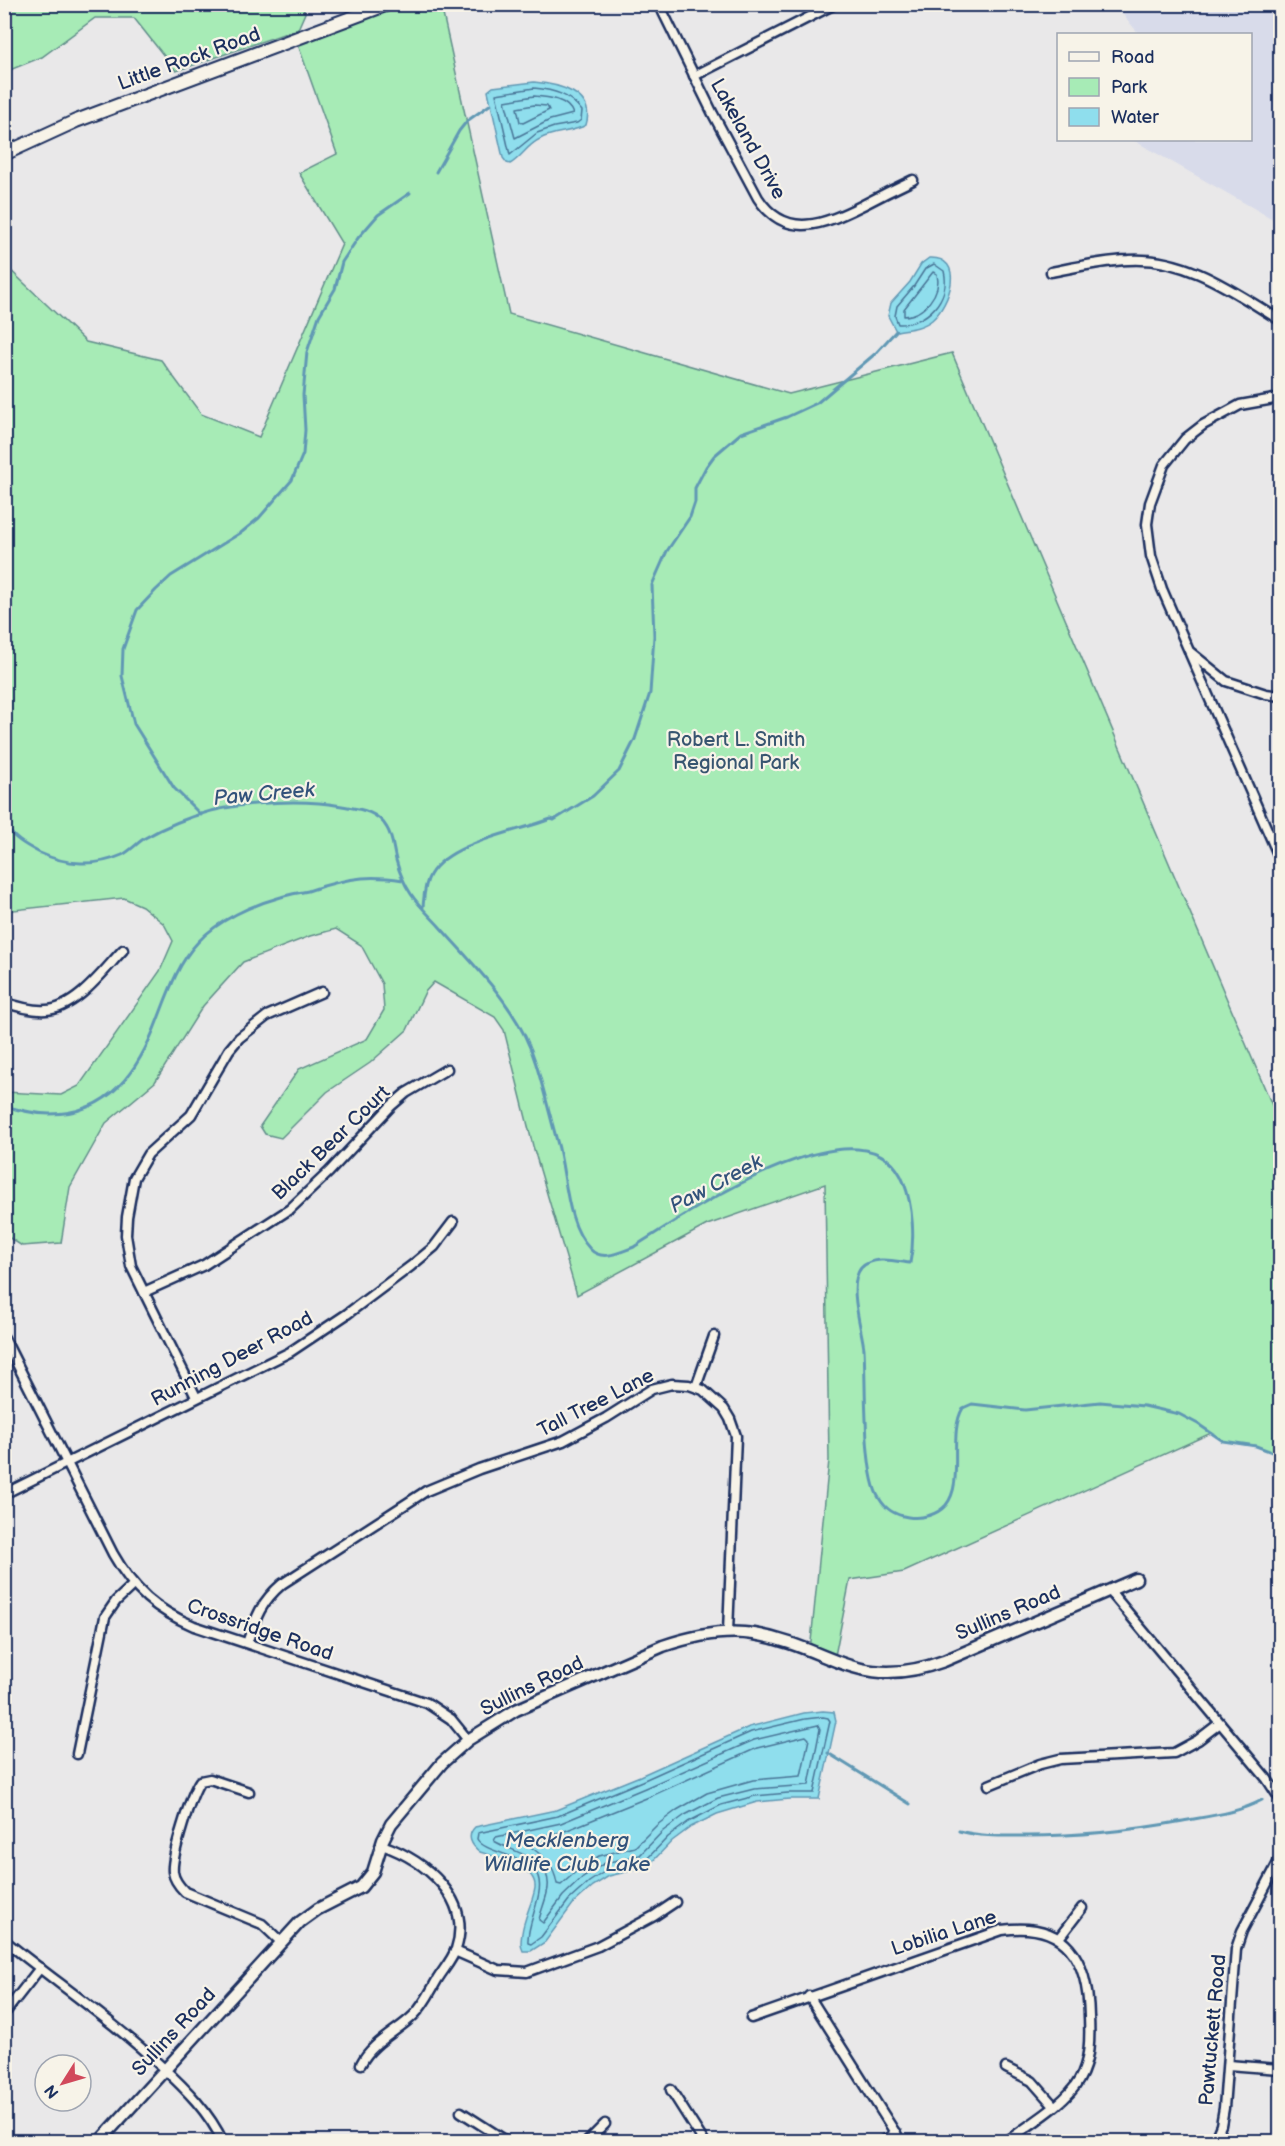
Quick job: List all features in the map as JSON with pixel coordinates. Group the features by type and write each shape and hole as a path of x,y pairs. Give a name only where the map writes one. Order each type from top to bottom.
{"main road":[{"name":"Little Rock Road","path":"4,154 76,122 388,4"}],"street":[{"name":"Lakeland Drive","path":"659,4 758,198 767,211 779,220 799,225 828,221 913,180"},
{"path":"694,76 835,4"},
{"path":"1051,272 1129,259 1166,262 1209,279 1281,320"},
{"path":"1281,398 1240,405 1203,425 1185,439 1167,459 1150,503 1147,524 1148,542 1162,589 1281,859"},
{"path":"1189,651 1226,681 1266,694 1281,696"},
{"path":"4,1002 40,1010 57,1008 84,991 123,950"},
{"path":"196,1397 131,1266 126,1235 127,1217 137,1170 156,1145 191,1115 229,1050 239,1038 267,1016 322,992"},
{"name":"Black Bear Court","path":"144,1292 204,1265 290,1209 329,1172 390,1106 406,1093 447,1069"},
{"name":"Running Deer Road","path":"4,1494 290,1352 340,1319 434,1246 453,1222"},
{"path":"714,1336 696,1387 709,1394 720,1404 730,1419 736,1436 728,1632"},
{"name":"Crossridge Road","path":"4,1338 113,1554 133,1585 151,1603 176,1619 427,1703 450,1719 468,1740"},
{"name":"Tall Tree Lane","path":"247,1643 258,1613 269,1595 406,1502 448,1481 563,1441 606,1418 652,1389 672,1384 696,1387"},
{"name":"Sullins Road","path":"99,2142 281,1942 309,1915 361,1887 372,1872 391,1824 442,1763 468,1740 516,1710 663,1646 687,1638 728,1632 771,1638 870,1672 914,1671 944,1661 1136,1578"},
{"path":"77,1754 105,1617 116,1601 133,1585"},
{"path":"1109,1590 1267,1779 1281,1799"},
{"path":"989,1785 1040,1764 1059,1759 1174,1753 1198,1740 1220,1723"},
{"path":"249,1792 210,1779 200,1781 176,1849 173,1874 179,1887 185,1892 262,1924 281,1942"},
{"path":"361,2064 369,2052 420,2008 455,1951 459,1929 454,1901 437,1879 406,1854 382,1845"},
{"name":"Pawtuckett Road","path":"1214,2142 1224,2108 1236,1949 1242,1931 1281,1859"},
{"path":"455,1951 498,1970 527,1972 598,1946 675,1902"},
{"path":"1006,2142 1064,2098 1079,2080 1087,2058 1090,2036 1089,1998 1085,1975 1077,1958 1059,1938 1082,1908"},
{"name":"Lobilia Lane","path":"751,2018 1002,1930 1028,1929 1059,1938"},
{"path":"4,1940 119,2029 184,2087 201,2107 223,2142"},
{"path":"4,2014 40,1968"},
{"path":"809,1996 901,2142"},
{"path":"1228,2066 1281,2069"},
{"path":"1006,2068 1032,2081 1054,2106"},
{"path":"671,2090 704,2142"},
{"path":"461,2112 508,2142"},
{"path":"587,2142 605,2124"},
{"path":"882,2142 896,2133"}],"shaded area":[{"path":"1115,5 1280,5 1280,223 1135,141 1252,141 1252,33 1138,33"}],"green space":[{"path":"301,4 305,13 298,29 176,71 134,18 95,18 42,57 5,72 5,5"},
{"name":"Robert L. Smith Regional Park","path":"388,5 441,5 509,314 789,394 952,353 1280,1124 1280,1455 1256,1446 1223,1441 1211,1433 904,1572 850,1580 834,1661 810,1652 829,1460 825,1184 707,1225 577,1295 533,1146 504,1030 495,1017 434,982 425,992 407,1030 370,1063 327,1092 281,1138 265,1134 260,1126 299,1069 367,1039 384,1010 382,984 361,945 336,929 310,936 243,962 203,1006 155,1082 106,1123 70,1187 61,1243 22,1246 5,1235 5,1092 61,1095 79,1086 160,971 173,941 164,924 142,906 124,898 5,911 4,264 86,342 161,360 201,414 259,437 342,244 299,173 337,154 296,39"}],"water":[{"path":"534,82 554,85 573,92 585,105 588,114 586,125 540,139 510,164 503,158 488,91 493,87"},
{"path":"929,258 940,259 948,265 951,273 949,293 939,313 928,323 896,331 888,316 891,303 910,282 921,264"},
{"name":"Mecklenberg Wildlife Club Lake","path":"834,1712 836,1721 819,1799 757,1802 717,1814 691,1827 672,1841 647,1867 609,1876 593,1886 573,1904 545,1942 531,1951 523,1951 522,1933 534,1893 534,1880 523,1868 480,1852 470,1837 475,1827 556,1810 640,1776 749,1727 804,1713"}],"waterway":[{"path":"436,172 467,121 491,104"},
{"path":"201,815 174,788 134,724 122,676 123,649 137,610 156,590 171,576 242,532 259,518 292,480 303,454 305,430 303,395 307,352 319,316 335,289 342,262 358,238 378,215 410,193"},
{"path":"423,907 425,887 430,875 452,854 485,840 554,820 593,796 619,771 635,739 650,693 654,636 652,585 667,551 690,517 695,502 695,488 706,467 714,456 741,433 787,417 817,403 876,353 896,331"},
{"name":"Paw Creek","path":"4,823 15,837 40,853 70,862 91,863 112,859 160,830 194,816 242,805 276,802 327,804 374,814 389,832 399,869 411,894 495,990 508,1007 529,1044 542,1083 560,1154 571,1212 582,1238 590,1249 600,1255 611,1255 634,1247 691,1211 774,1168 816,1154 854,1149 884,1157 904,1183 911,1212 912,1254 910,1263 878,1260 866,1264 857,1276 855,1296 864,1349 866,1427 870,1469 879,1498 888,1509 895,1513 908,1517 924,1517 934,1514 946,1505 952,1495 956,1471 958,1419 963,1408 972,1404 1025,1410 1100,1402 1144,1406 1179,1414 1223,1441 1256,1446 1280,1455"},
{"path":"4,1106 32,1113 50,1114 71,1112 90,1106 106,1097 119,1086 142,1055 174,979 191,950 206,934 225,920 270,900 341,881 367,878 403,880"},
{"path":"828,1753 910,1804"},
{"path":"959,1831 1001,1836 1105,1832 1214,1816 1262,1800"}]}
